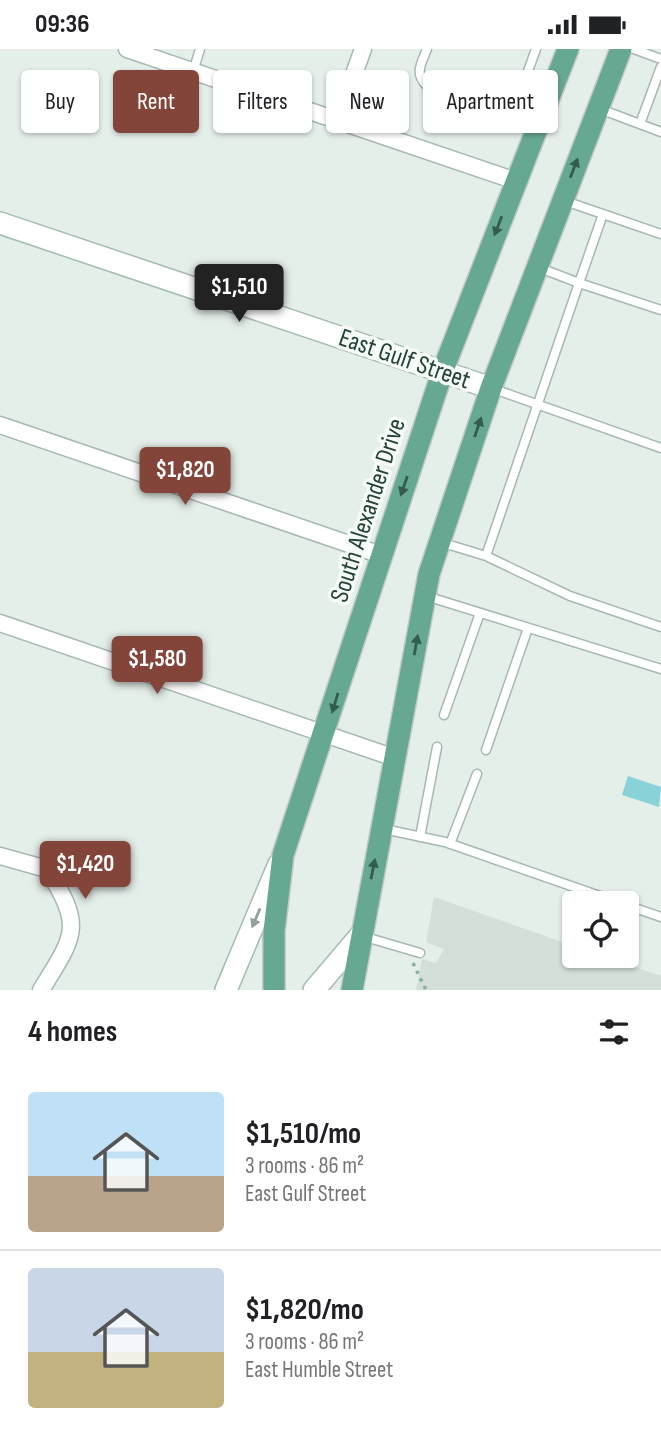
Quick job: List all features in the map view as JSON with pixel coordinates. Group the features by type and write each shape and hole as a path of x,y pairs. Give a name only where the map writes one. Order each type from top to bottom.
{"main road":[{"name":"South Alexander Drive","path":"558,74 568,49"},
{"path":"352,990 425,596 439,542 491,389 621,49"},
{"name":"South Alexander Drive","path":"283,855 443,370 535,133"},
{"path":"274,990 274,931 283,855"}],"street":[{"path":"127,49 187,70"},
{"path":"355,70 363,49"},
{"path":"199,74 326,117"},
{"path":"373,133 516,181"},
{"name":"East Gulf Street","path":"0,223 443,370 491,389"},
{"path":"0,425 381,555"},
{"path":"0,623 395,758"},
{"name":"South Alexander Drive","path":"226,990 283,855"},
{"path":"0,856 47,869 63,894 72,917 70,943 41,990"},
{"path":"314,990 360,936"}],"lane":[{"path":"194,70 200,49"},
{"path":"423,82 419,69 427,49"},
{"path":"528,70 536,49"},
{"path":"634,49 661,59"},
{"path":"640,124 661,67"},
{"path":"597,108 661,132"},
{"path":"562,201 661,234"},
{"path":"486,557 603,215"},
{"path":"537,267 661,310"},
{"path":"491,389 661,448"},
{"path":"439,542 486,557 569,596 661,627"},
{"path":"425,596 661,669"},
{"path":"444,715 480,613"},
{"path":"486,750 528,628"},
{"path":"420,837 438,747"},
{"path":"450,844 477,774"},
{"path":"381,828 450,844 585,891"},
{"path":"639,909 661,917"},
{"path":"360,936 420,953"}],"path":[{"path":"406,949 426,990"}],"shaded area":[{"path":"434,897 562,942 562,968 638,968 661,976 661,990 416,990 422,959 436,963 444,949 426,942"}],"water":[{"path":"628,776 661,787 659,807 622,795"}]}
